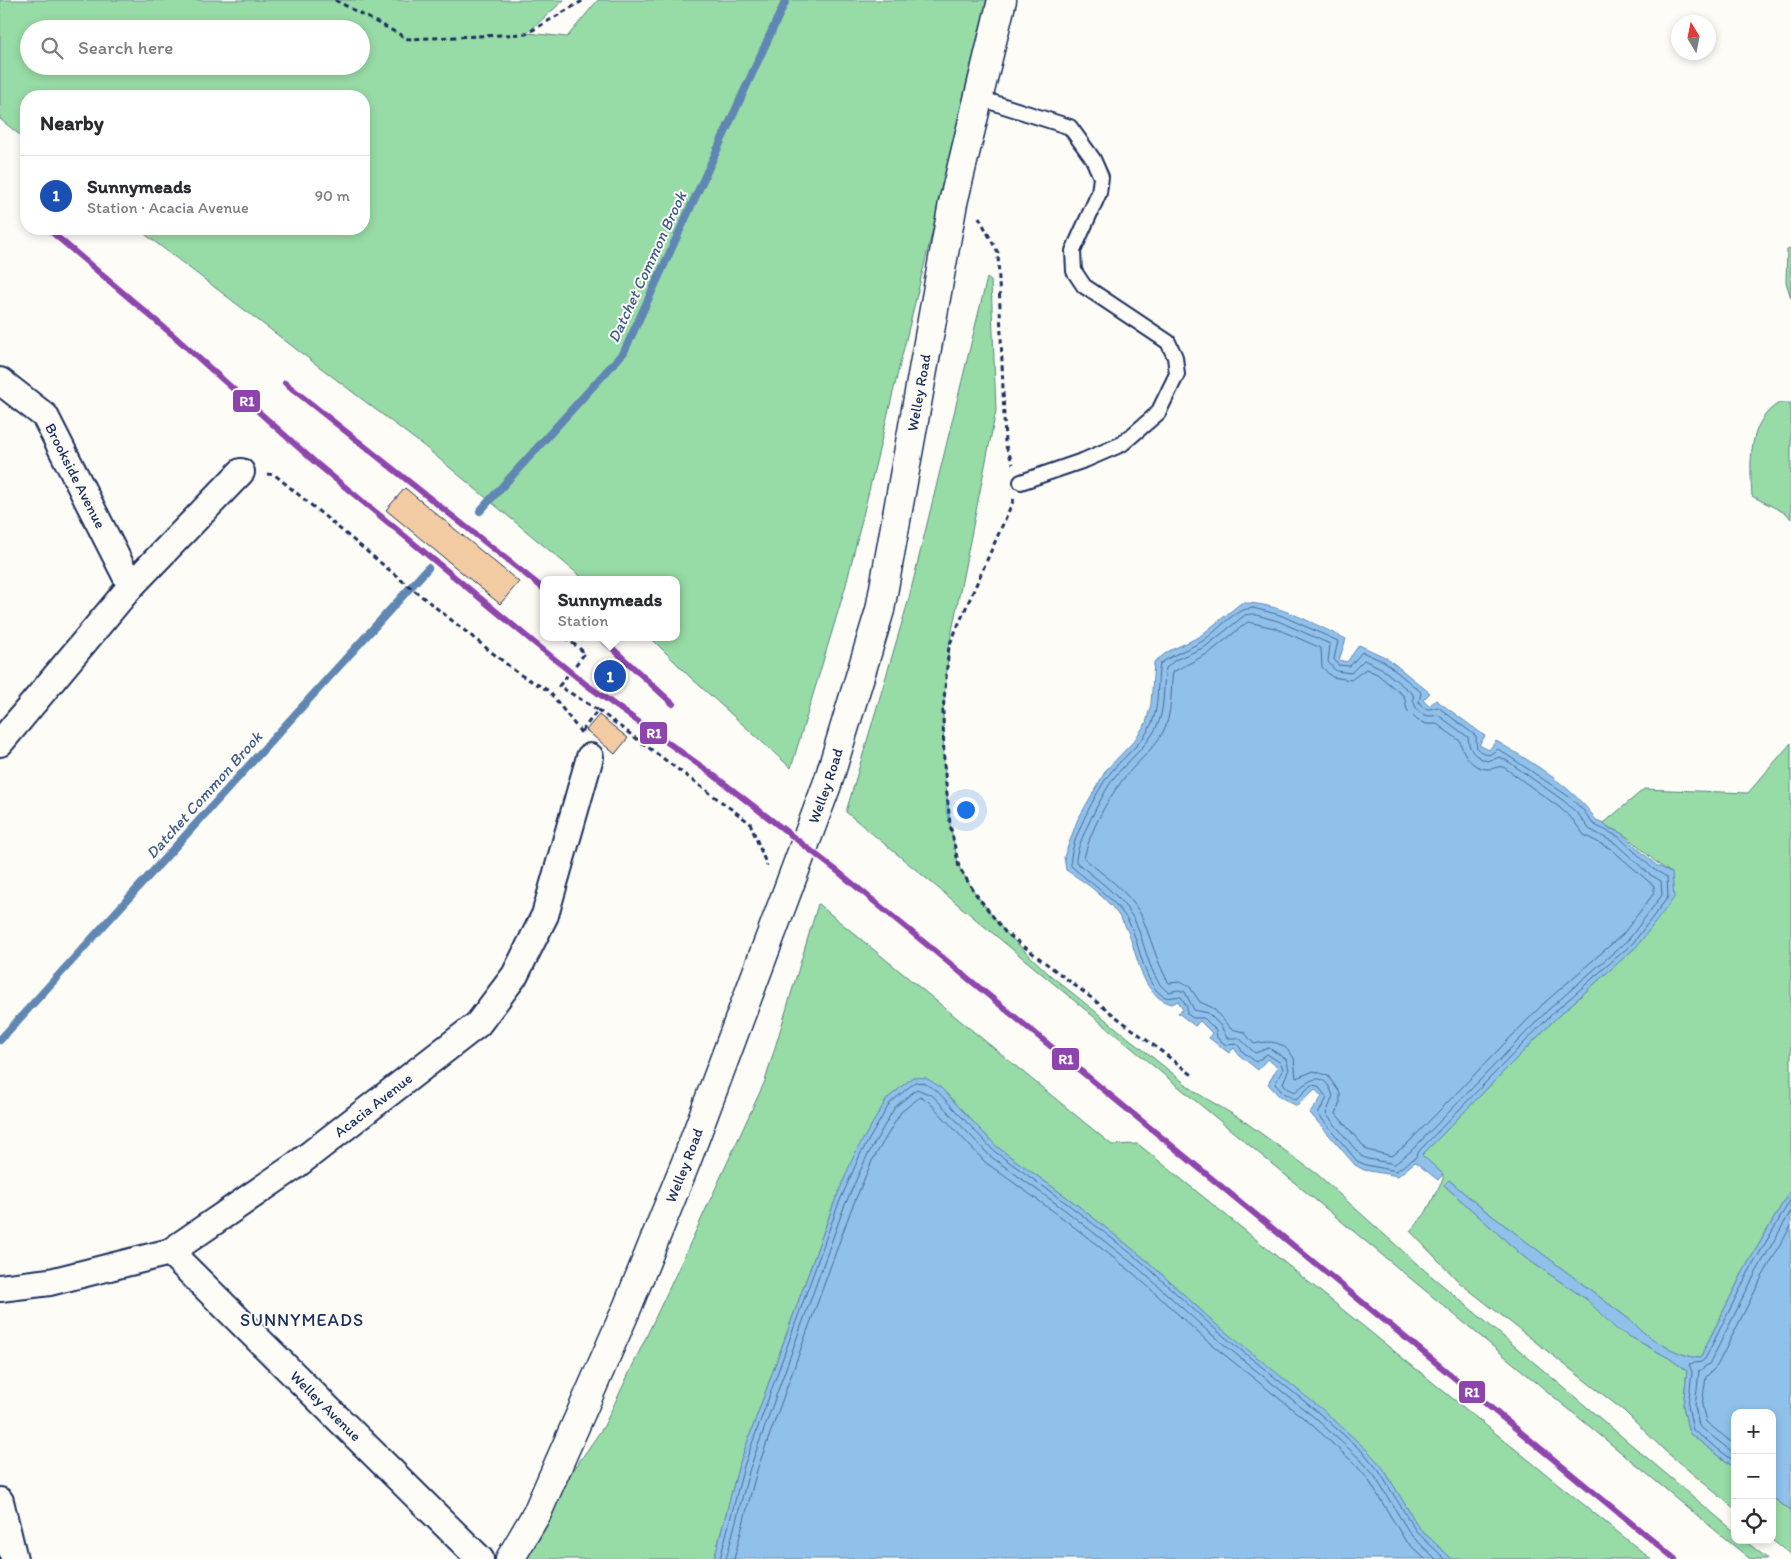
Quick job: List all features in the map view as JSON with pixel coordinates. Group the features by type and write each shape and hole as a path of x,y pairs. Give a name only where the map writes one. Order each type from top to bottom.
{"main road":[{"name":"Welley Road","path":"510,1559 537,1513 627,1308 686,1162 785,892 828,782 880,610 959,179 1002,0"}],"street":[{"name":"Brookside Avenue","path":"0,381 45,416 131,586"},
{"path":"0,743 131,586 241,472"},
{"name":"Acacia Avenue","path":"0,1288 50,1282 170,1252 295,1166 478,1024 515,975 544,915 590,757"},
{"name":"Welley Avenue","path":"170,1252 480,1559"},
{"path":"0,1501 14,1559"}],"lane":[{"path":"979,98 1070,127 1094,159 1101,177 1099,193 1073,251 1074,271 1084,286 1168,342 1175,357 1177,374 1158,413 1122,444 1085,460 1021,482"}],"path":[{"path":"335,0 408,39 526,34 584,0"},
{"path":"959,179 998,253 1005,444 1021,482 949,646 943,711 944,764 950,824 960,866 975,893 1005,932 1195,1077"},
{"path":"241,472 275,475 418,594 520,674 549,691 580,732 590,757"},
{"path":"570,641 585,653 559,686 598,710 750,823 785,892"},
{"path":"580,732 598,710"}],"green space":[{"path":"0,0 564,0 527,33 567,37 598,0 989,0 846,585 791,768 690,677 654,641 680,641 680,576 580,576 425,447 146,235 370,235 370,90 20,90 20,135 0,119"},
{"path":"1791,248 1791,298 1786,282 1787,249"},
{"path":"987,278 991,281 996,411 949,646 943,711 944,764 950,824 959,867 975,893 1005,932 1050,975 1197,1093 1244,1121 1317,1174 1416,1263 1731,1529 1731,1543 846,812 908,602"},
{"path":"1779,403 1791,403 1791,519 1787,514 1752,496 1751,458 1756,432 1761,421"},
{"path":"1791,743 1791,1189 1744,1270 1700,1358 1673,1351 1655,1341 1478,1205 1449,1180 1444,1185 1524,1257 1586,1299 1616,1329 1669,1358 1687,1371 1683,1406 1689,1433 1731,1465 1731,1506 1665,1451 1624,1411 1460,1283 1410,1231 1425,1214 1443,1179 1443,1174 1421,1156 1556,1018 1637,946 1672,873 1658,864 1628,837 1604,823 1644,789 1748,793"},
{"path":"818,904 1112,1145 1138,1144 1651,1559 1452,1559 1419,1528 1383,1468 1218,1326 1145,1259 1072,1201 997,1147 940,1087 913,1077 887,1099 856,1153 834,1203 739,1465 714,1559 512,1559 604,1426 675,1276 765,1081"},
{"path":"1776,1500 1791,1511 1791,1555 1776,1543"},
{"path":"1732,1544 1749,1544 1768,1559 1750,1559"}],"water":[{"path":"1241,603 1268,606 1282,610 1346,639 1339,660 1347,662 1359,645 1387,658 1430,693 1423,700 1429,706 1436,700 1485,736 1479,745 1489,750 1496,741 1537,766 1564,786 1587,808 1596,820 1621,833 1656,865 1672,873 1674,898 1637,946 1556,1018 1422,1155 1443,1174 1438,1180 1415,1162 1398,1176 1364,1170 1355,1165 1310,1113 1322,1097 1315,1089 1297,1106 1280,1097 1268,1084 1278,1067 1267,1059 1258,1070 1239,1055 1234,1048 1229,1053 1209,1038 1212,1033 1200,1021 1195,1026 1178,1013 1183,1010 1178,1001 1172,1004 1161,999 1145,981 1128,933 1118,914 1098,893 1066,870 1064,857 1077,821 1106,770 1134,741 1146,723 1151,704 1154,662 1169,651 1199,637"},
{"path":"913,1077 926,1078 940,1087 997,1147 1072,1201 1145,1259 1218,1326 1323,1410 1367,1450 1383,1468 1419,1528 1452,1559 714,1559 739,1465 834,1203 855,1153 887,1099"},
{"path":"1449,1180 1478,1205 1634,1323 1647,1335 1673,1350 1700,1358 1744,1270 1791,1189 1791,1511 1776,1500 1776,1409 1731,1409 1731,1465 1689,1433 1683,1406 1687,1371 1669,1358 1616,1329 1586,1299 1524,1257 1444,1185"}],"building":[{"path":"405,488 519,582 500,604 386,510"},
{"path":"599,715 628,738 615,754 586,730"}],"waterway":[{"name":"Datchet Common Brook","path":"480,511 624,352 786,0"},
{"name":"Datchet Common Brook","path":"0,1040 428,568"}],"transit line":[{"name":"R1","path":"55,235 174,336 316,463 537,645 588,686 712,774 836,870 1675,1559"},
{"name":"R1","path":"285,383 540,586"},
{"name":"R1","path":"604,641 673,704"}],"place":[{"name":"Sunnymeads","path":"610,676"}],"district":[{"name":"SUNNYMEADS","path":"302,1320"}]}
